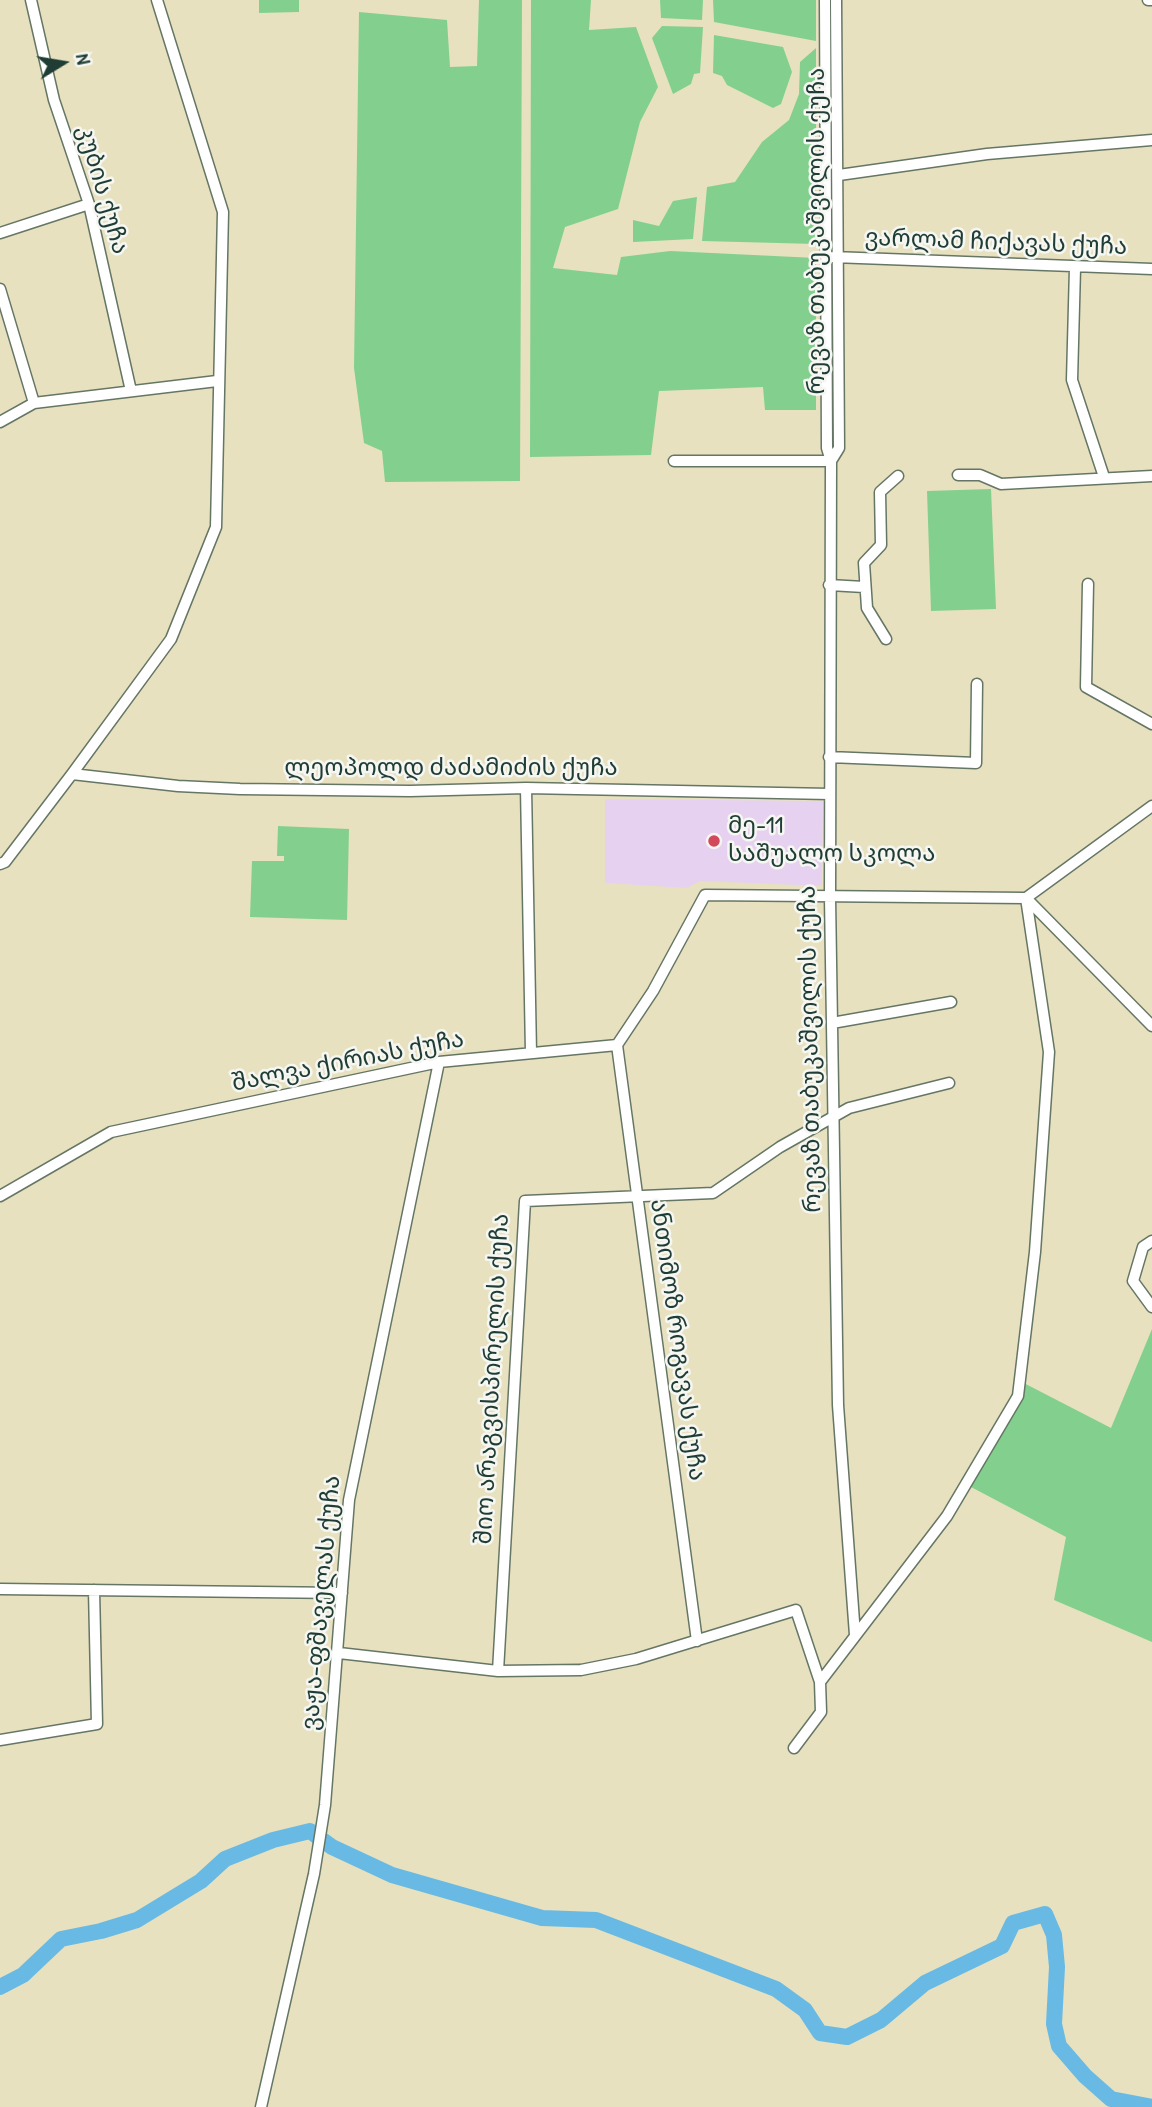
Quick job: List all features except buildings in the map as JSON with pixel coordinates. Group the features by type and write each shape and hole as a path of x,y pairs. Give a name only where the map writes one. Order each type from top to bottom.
{"street":[{"name":"კუბის ქუჩა","path":"31,0 54,100 89,204 131,391"},
{"path":"0,864 72,774 171,639 216,527 223,212 157,0"},
{"name":"რევაზ თაბუკაშვილის ქუჩა","path":"825,0 827,448 831,461 830,898 838,1405 855,1635"},
{"name":"რევაზ თაბუკაშვილის ქუჩა","path":"831,461 839,449 836,0"},
{"path":"839,175 987,154 1152,140"},
{"path":"0,233 89,204"},
{"name":"ვარლამ ჩიქავას ქუჩა","path":"825,257 1152,269"},
{"path":"1075,268 1072,380 1104,477"},
{"path":"0,289 34,402"},
{"path":"0,422 34,402 218,381"},
{"path":"674,461 831,461"},
{"path":"886,639 867,608 864,563 881,545 880,492 898,475"},
{"path":"958,475 980,475 1001,484 1152,476"},
{"path":"1088,584 1086,687 1152,724"},
{"path":"830,585 864,587"},
{"path":"830,757 976,763 977,684"},
{"name":"ლეოპოლდ ძაძამიძის ქუჩა","path":"72,774 178,786 240,789 410,791 526,788 830,794"},
{"path":"526,788 531,1053"},
{"path":"617,1045 653,991 705,895 1026,898 1152,806"},
{"path":"1026,898 1152,1026"},
{"path":"820,1682 947,1516 1018,1396 1035,1252 1049,1052 1026,898"},
{"path":"832,1023 951,1002"},
{"name":"შალვა ქირიას ქუჩა","path":"0,1196 111,1132 439,1062 617,1045"},
{"name":"ანთიმოზ როგავას ქუჩა","path":"617,1045 635,1197 697,1640"},
{"name":"ვაჟა-ფშაველას ქუჩა","path":"261,2107 314,1874 324,1805 339,1653 349,1500 439,1062"},
{"path":"635,1197 713,1193 780,1147 849,1108 949,1083"},
{"name":"შიო არაგვისპირელის ქუჩა","path":"498,1671 525,1201 635,1197"},
{"path":"1152,1241 1143,1247 1133,1280 1152,1307"},
{"path":"0,1589 342,1593"},
{"path":"0,1740 97,1724 94,1590"},
{"path":"339,1653 498,1671 580,1670 636,1659 796,1610 820,1682 821,1712 794,1748"}],"shaded area":[{"name":"მე-11 საშუალო სკოლა","path":"605,799 823,801 822,886 700,881 687,888 605,883"}],"green space":[{"path":"259,0 299,0 299,12 259,13"},
{"path":"479,0 522,0 520,481 385,482 382,451 364,443 354,368 359,12 447,20 450,67 477,66"},
{"path":"531,0 591,0 589,30 636,27 658,87 640,122 618,209 565,227 553,268 617,275 621,257 670,251 816,258 816,410 765,410 763,387 659,391 651,455 530,457"},
{"path":"660,0 703,0 702,20 661,18"},
{"path":"713,0 816,0 816,41 714,22"},
{"path":"662,26 703,27 700,73 694,74 691,84 673,94 652,38"},
{"path":"714,35 783,47 792,72 781,104 773,108 727,85 722,76 713,73"},
{"path":"816,48 816,244 702,241 707,187 735,182 762,142 789,120 799,94 800,62"},
{"path":"697,197 693,239 633,242 633,220 659,226 673,201"},
{"path":"991,489 996,609 931,611 927,491"},
{"path":"278,826 349,829 347,920 250,917 252,861 284,861 284,856 277,856"},
{"path":"1152,1329 1152,1642 1054,1600 1066,1537 971,1487 1018,1380 1111,1428"}],"waterway":[{"path":"0,1987 23,1975 61,1939 137,1920 201,1881 225,1859 273,1840 310,1831 332,1847 392,1875 542,1918 596,1920 776,1989 805,2010 820,2033 847,2037 881,2020 925,1983 1002,1946 1013,1923 1045,1914 1054,1935 1057,1967 1054,2024 1059,2046 1085,2076 1111,2099 1152,2107"}],"place":[{"name":"მე-11 საშუალო სკოლა","path":"714,841"}]}
